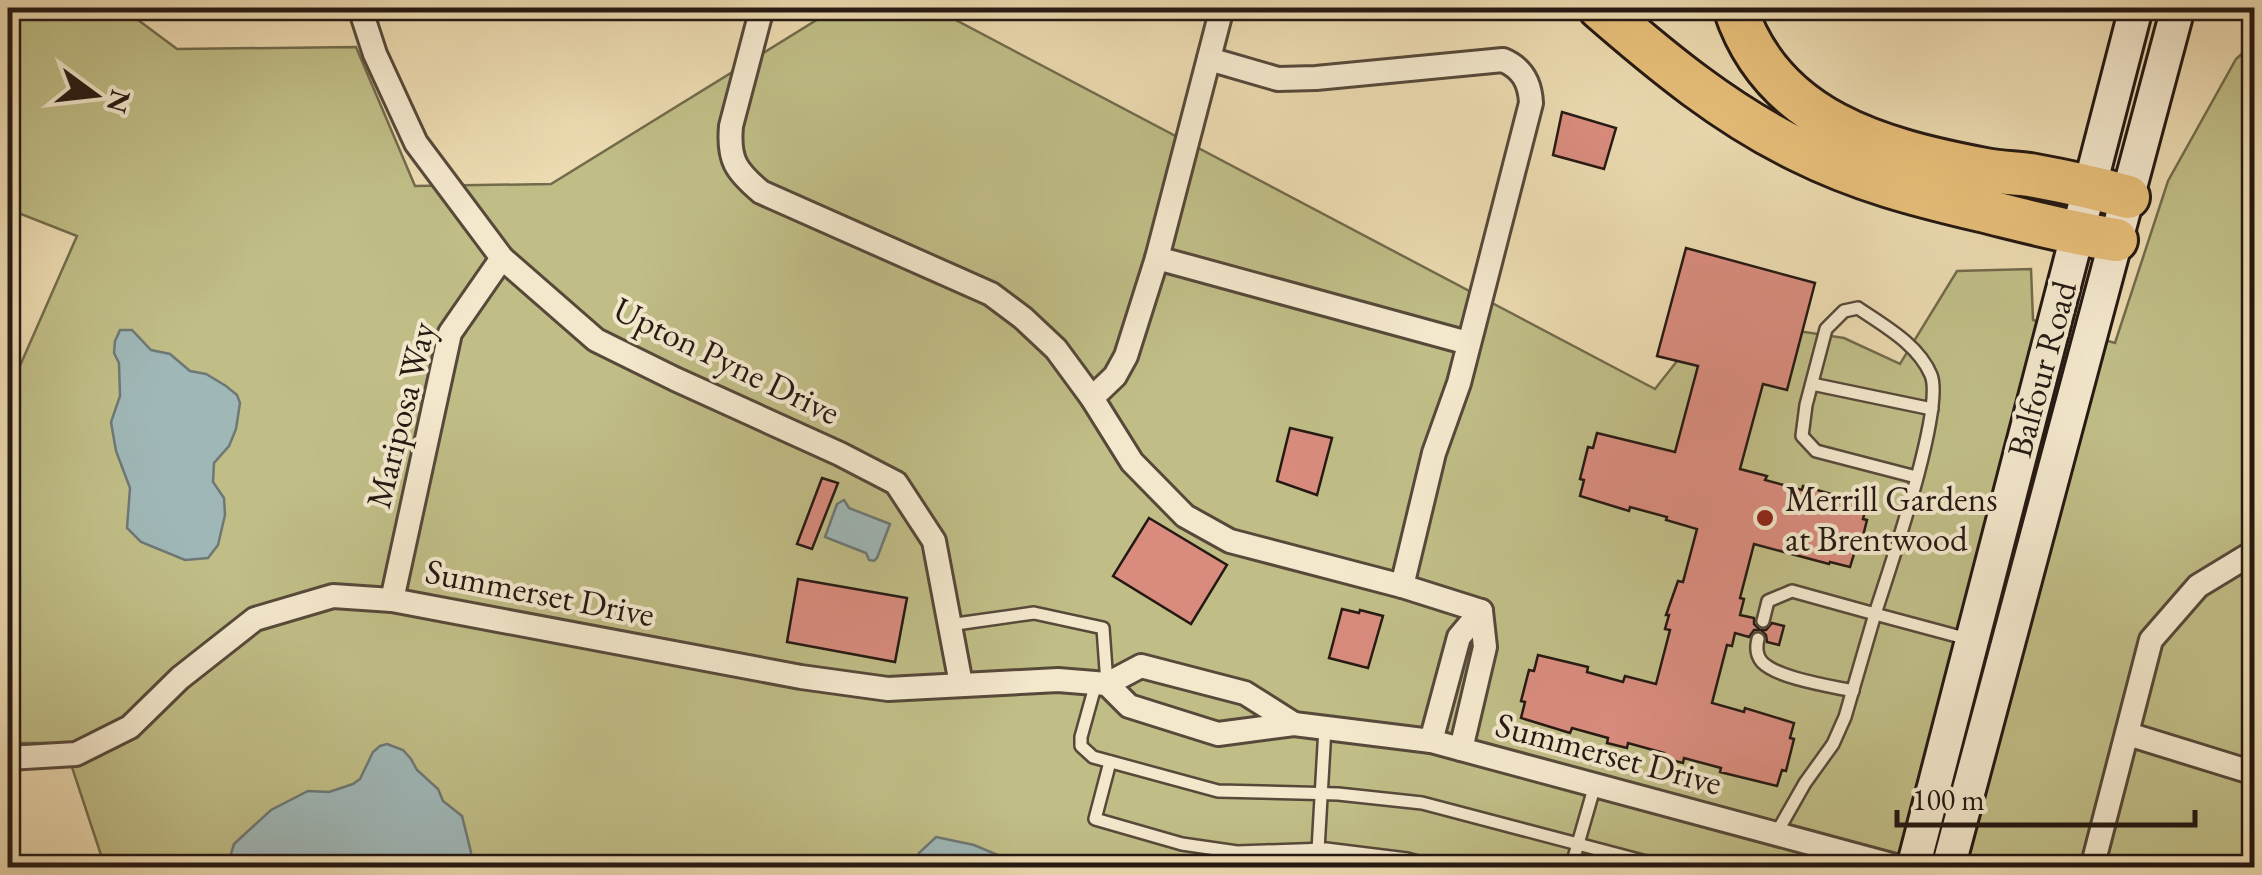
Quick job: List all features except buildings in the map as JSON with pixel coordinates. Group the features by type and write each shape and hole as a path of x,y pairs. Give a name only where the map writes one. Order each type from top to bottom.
{"highway":[{"path":"1600,8 1691,84 1797,149 1849,173 1894,189 2097,237"},
{"path":"1735,8 1765,66 1788,91 1839,128 1870,142 1948,162 2109,192"}],"main road":[{"name":"Balfour Road","path":"2109,192 2136,8"},
{"name":"Balfour Road","path":"1948,868 2109,192 2178,8"},
{"name":"Balfour Road","path":"1913,868 1972,640 2097,237"}],"street":[{"name":"Upton Pyne Drive","path":"360,8 375,54 416,143 502,258 596,340 896,483 934,541 960,684"},
{"path":"762,8 729,147 742,176 761,192 992,294 1056,349 1132,462 1185,516 1230,542 1402,586 1480,611"},
{"path":"1092,398 1115,376 1126,356 1157,258 1222,8"},
{"path":"1208,59 1278,79 1503,60 1516,66 1530,90 1531,103 1501,225 1458,383 1434,453 1402,586"},
{"name":"Mariposa Way","path":"392,600 450,333 502,258"},
{"path":"1157,258 1468,343"},
{"path":"2092,868 2151,640 2198,586 2254,552"},
{"name":"Summerset Drive","path":"8,758 76,754 130,727 180,678 256,619 333,596 392,600 888,689 1058,680 1101,683 1142,666 1245,693 1294,724"},
{"path":"1431,741 1459,637 1480,611"},
{"path":"1461,750 1485,647 1480,611"},
{"path":"1452,662 1480,668"},
{"name":"Summerset Drive","path":"1101,683 1129,706 1218,734 1294,724 1431,741 1903,868"},
{"path":"2128,734 2254,773"}],"lane":[{"path":"1776,834 1833,744 1845,717 1916,477 1932,410 1933,379 1919,355 1858,308 1844,310 1826,330 1802,436 1816,451 1916,477"},
{"path":"1812,384 1932,410"},
{"path":"1763,621 1768,601 1792,591 1972,640"},
{"path":"949,625 1034,613 1103,628 1101,683 1081,746 1094,757 1218,791 1322,794 1422,803 1669,868"},
{"path":"1758,639 1756,648 1762,662 1788,676 1852,691"},
{"path":"1318,850 1325,728"},
{"path":"1110,762 1095,819 1182,844 1237,852 1318,850 1407,859 1440,868"},
{"path":"1571,868 1596,785"}],"shaded area":[{"path":"8,8 122,8 177,49 356,47 415,186 551,184 836,8 933,8 1655,389 1711,318 1844,338 1900,364 1957,271 2031,269 2033,320 2115,343 2168,181 2236,59 2254,43 2254,867 92,867 103,861 64,743 8,743 8,393 77,236 8,209"}],"water":[{"path":"120,330 132,330 151,350 170,354 190,371 206,374 237,395 240,403 236,429 229,446 214,463 213,482 224,498 225,515 218,545 208,558 185,560 141,542 127,528 130,488 116,451 111,422 120,396 119,363 114,353"},
{"path":"844,500 849,508 890,524 874,561 866,553 825,537 837,504"},
{"path":"387,744 403,750 438,789 443,801 462,816 471,867 227,867 234,844 271,810 308,791 329,792 353,784 360,779 373,752"},
{"path":"936,837 974,845 1026,867 911,867"}],"place":[{"name":"Merrill Gardens at Brentwood","path":"1765,518"}]}
